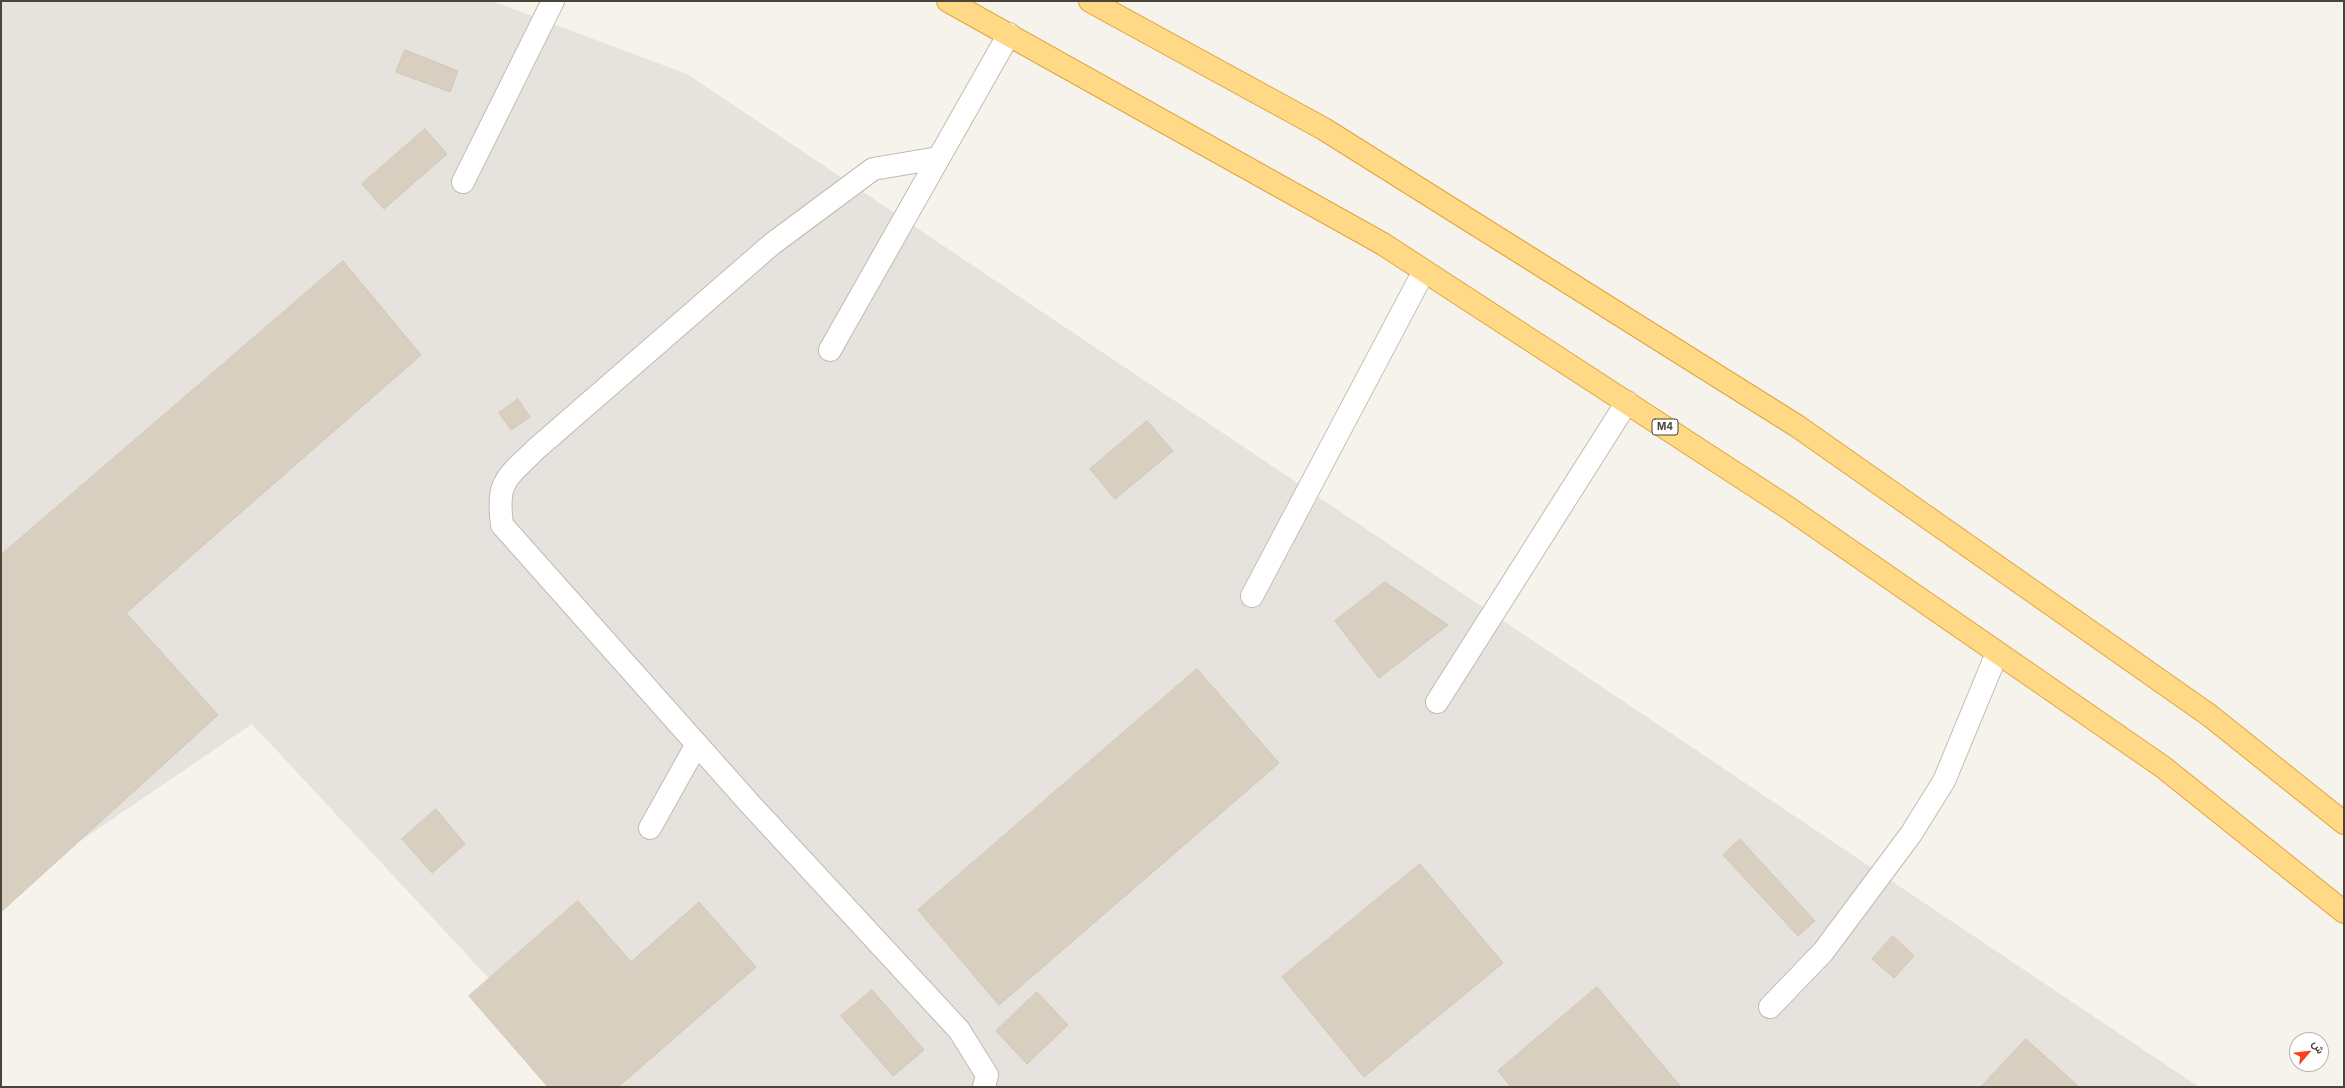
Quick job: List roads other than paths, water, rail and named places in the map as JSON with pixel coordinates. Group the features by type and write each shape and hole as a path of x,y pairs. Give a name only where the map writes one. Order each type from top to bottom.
{"highway":[{"name":"M4","path":"948,1 1383,244 1787,507 2163,767 2344,912"},
{"path":"1090,1 1324,129 1797,426 2209,715 2344,823"}],"lane":[{"path":"463,182 553,1"},
{"path":"830,350 1008,34"},
{"path":"938,158 873,169 772,244 536,449 504,481 499,503 502,525 697,744 960,1030 987,1075 984,1087"},
{"path":"1252,596 1424,271"},
{"path":"1437,702 1626,402"},
{"path":"1770,1007 1822,952 1911,834 1944,781 1997,653"},
{"path":"650,828 697,744"}]}
